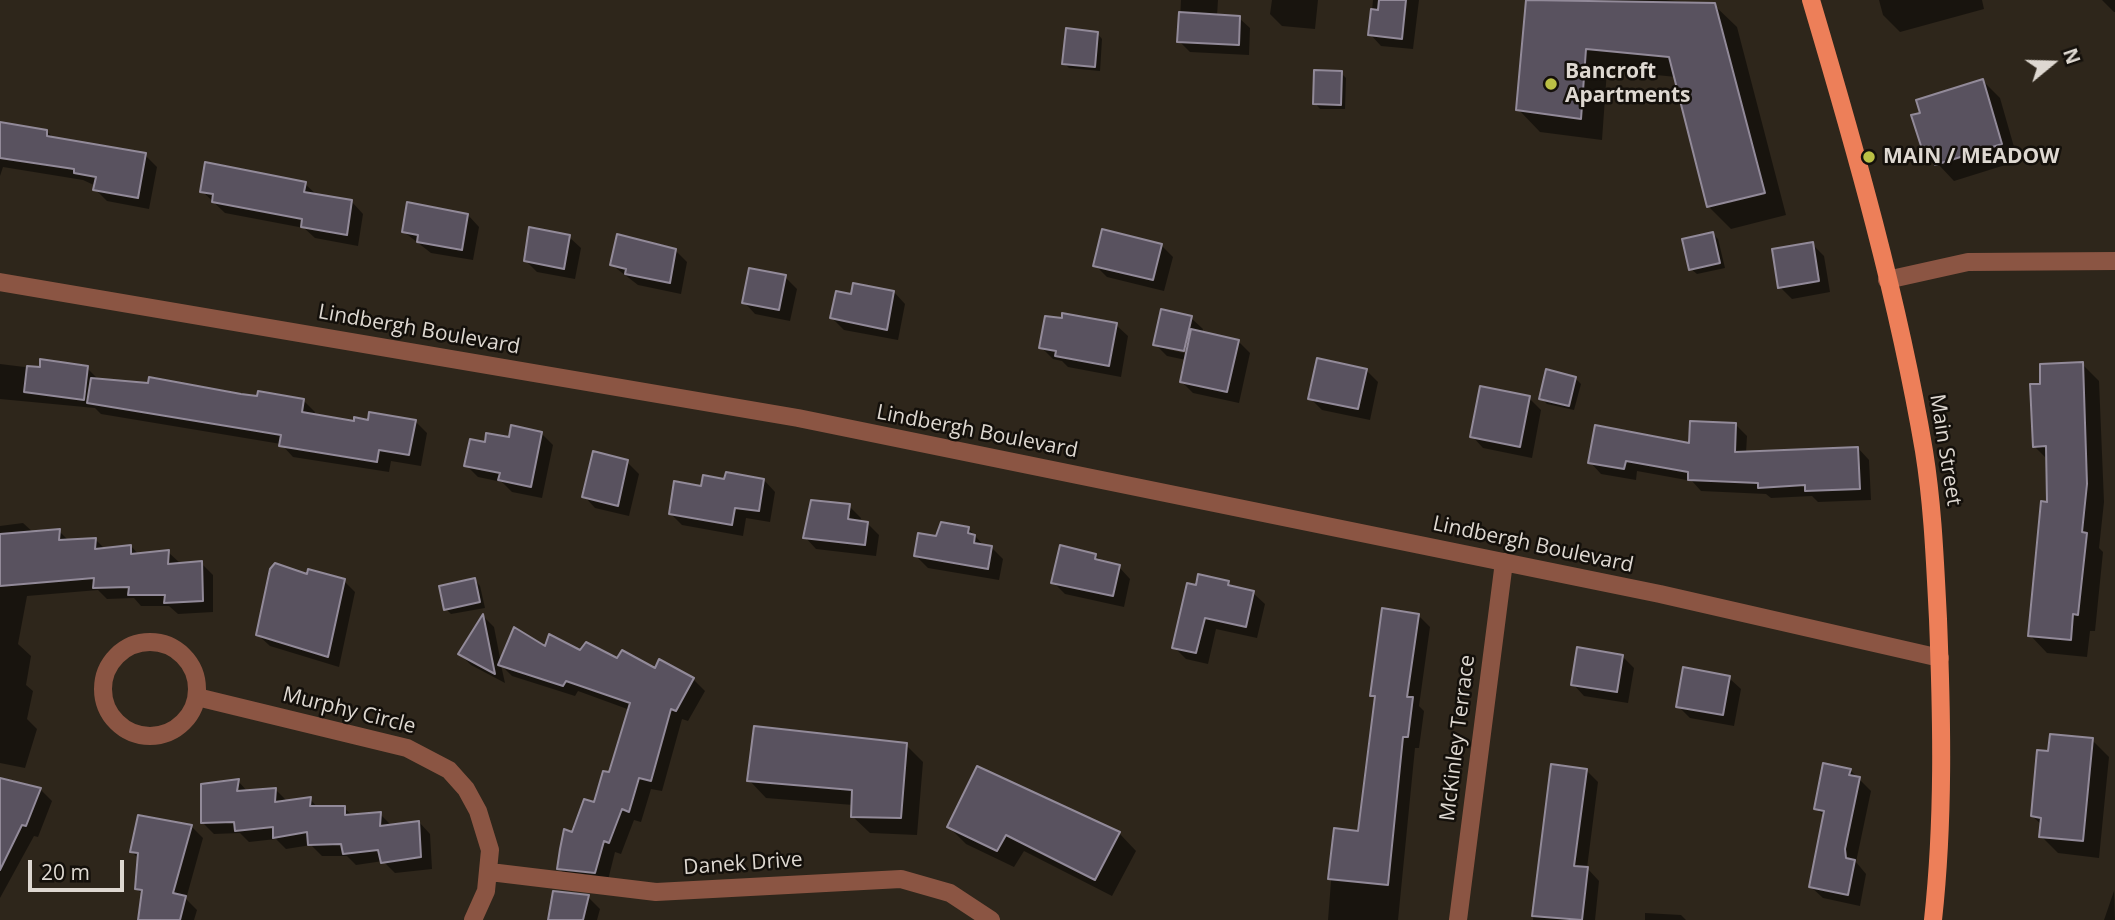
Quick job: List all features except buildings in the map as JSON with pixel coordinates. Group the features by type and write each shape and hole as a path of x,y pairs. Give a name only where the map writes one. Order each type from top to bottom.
{"main road":[{"name":"Main Street","path":"1811,0 1905,352 1926,465 1936,559 1940,658 1941,792 1933,920"}],"street":[{"path":"1887,280 1968,262 2115,261"},
{"name":"Lindbergh Boulevard","path":"0,282 798,418 1504,562 1940,658"},
{"name":"McKinley Terrace","path":"1458,920 1504,562"},
{"path":"153,642 178,651 190,664 197,680 197,697 189,717 174,730 144,736 124,729 110,715 103,685 109,665 120,652 136,643 153,642"},
{"name":"Murphy Circle","path":"197,697 387,742 428,757 449,770 466,789 478,811 490,850 490,872 486,891 473,920"},
{"name":"Danek Drive","path":"490,872 656,892 901,879 950,893 991,920"}],"place":[{"name":"Bancroft Apartments","path":"1551,84"},
{"name":"MAIN / MEADOW","path":"1869,157"}]}
